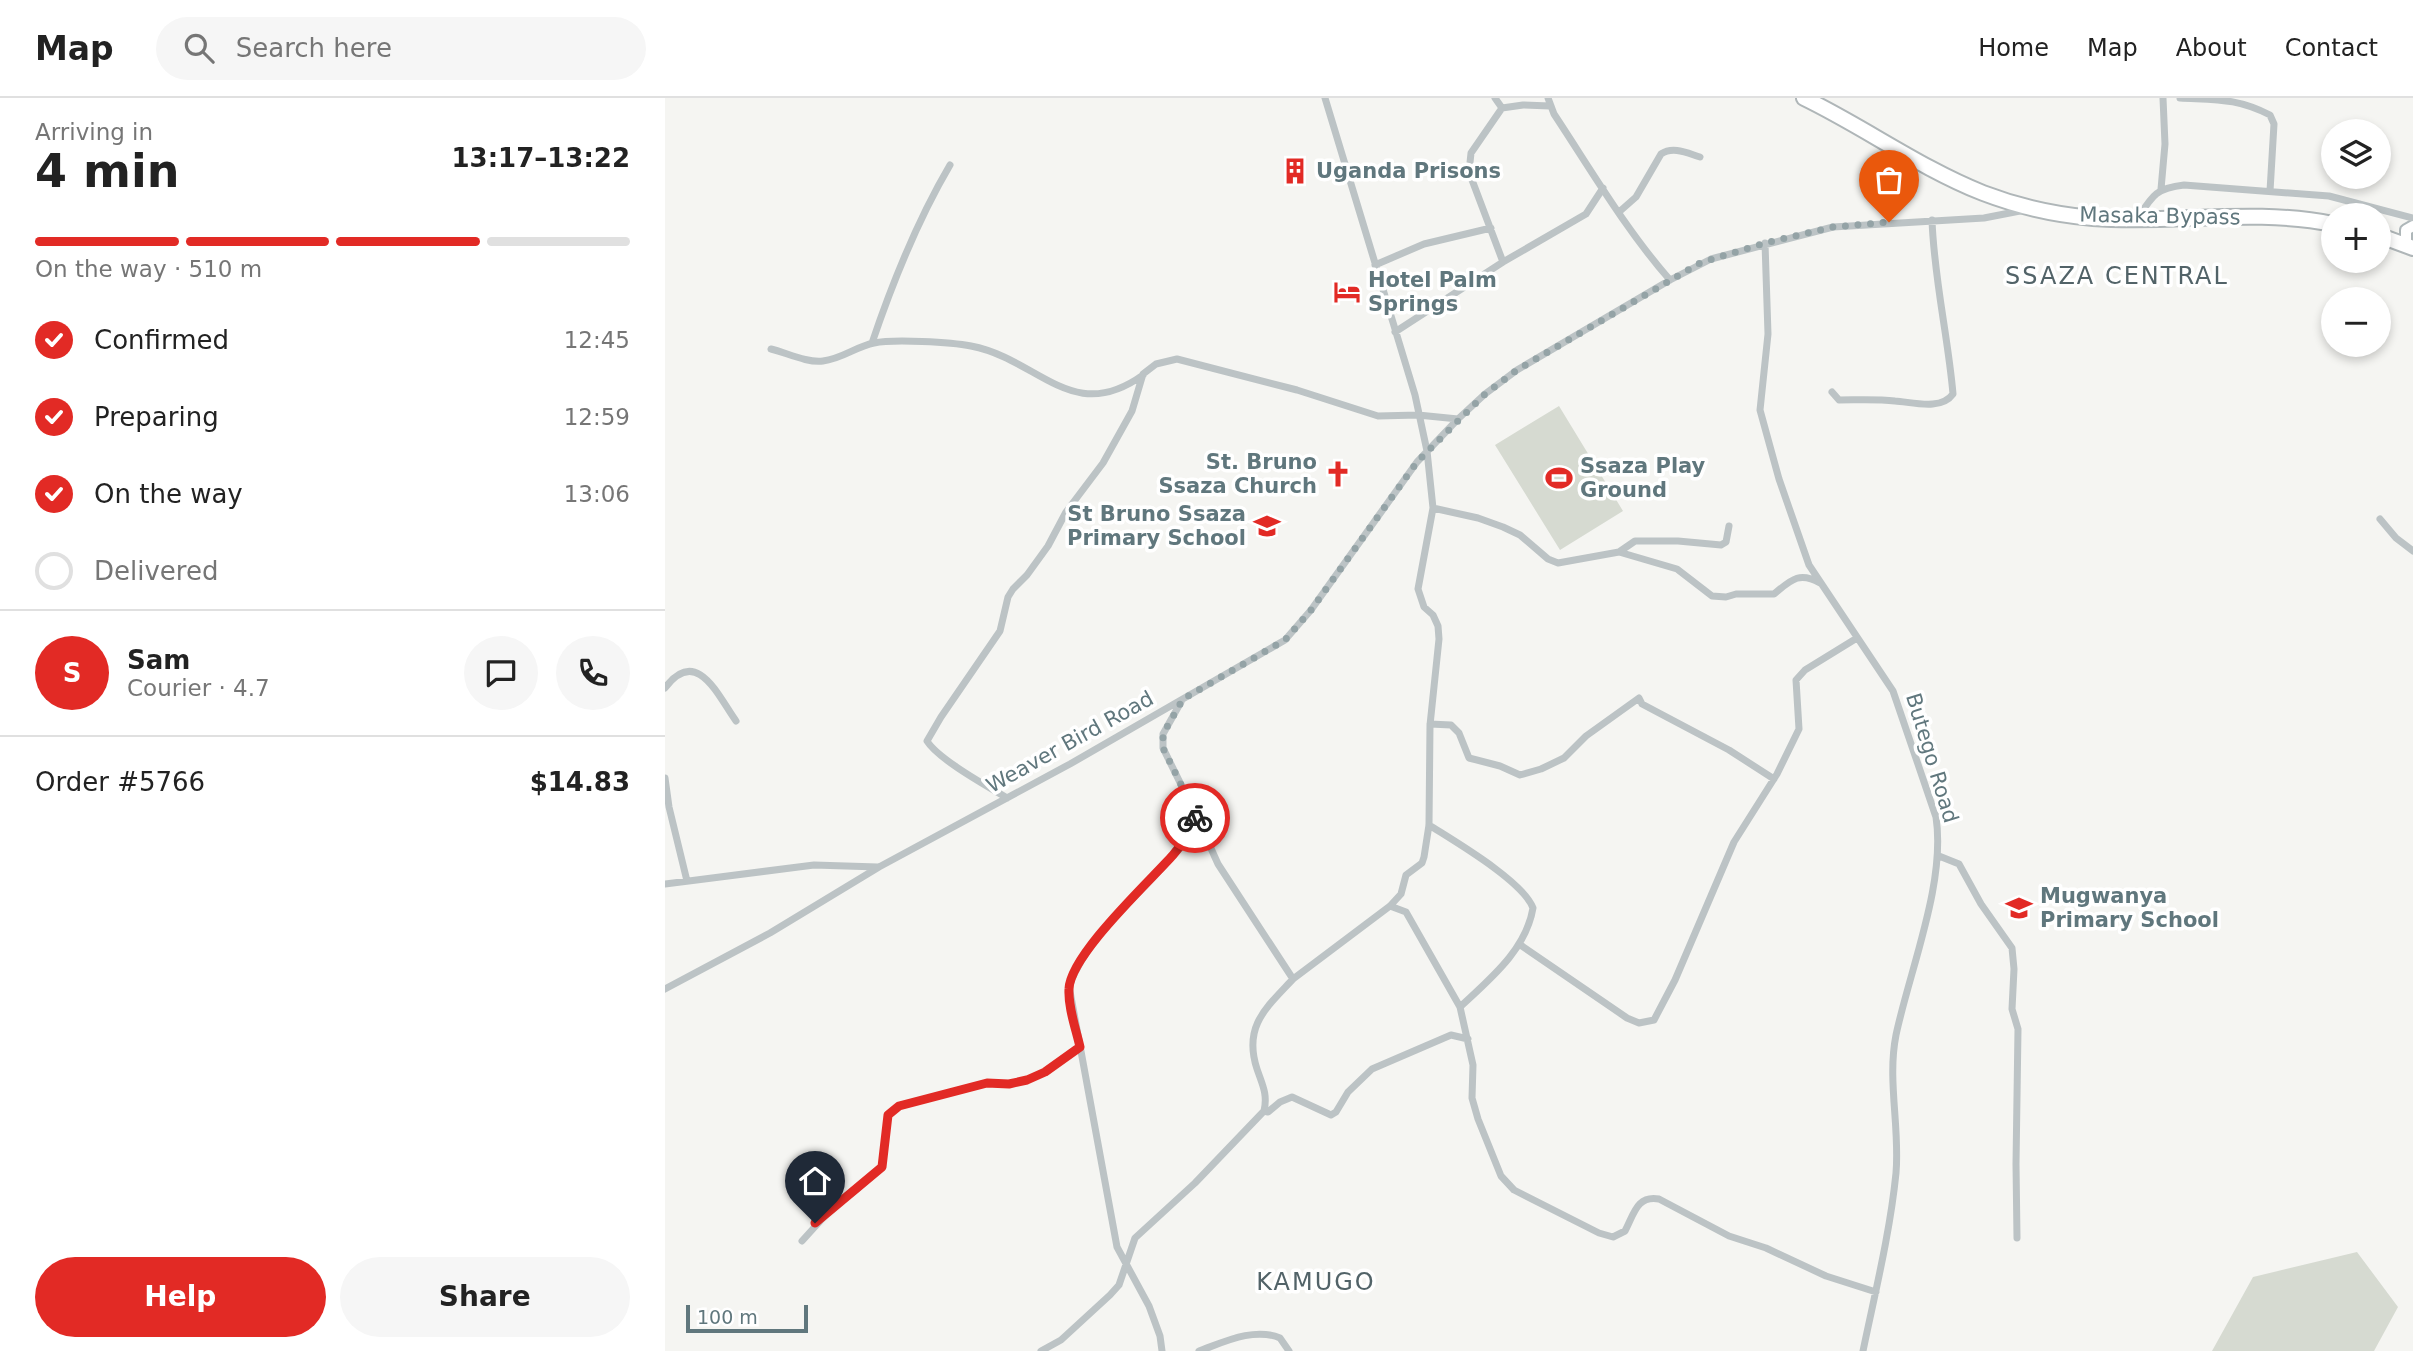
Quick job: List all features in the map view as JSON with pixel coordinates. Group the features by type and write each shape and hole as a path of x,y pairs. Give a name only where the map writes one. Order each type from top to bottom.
{"highway":[{"name":"Masaka Bypass","path":"1804,98 1954,180 1984,194 2032,208 2092,218 2286,218 2321,223"},
{"path":"2391,240 2409,246"}],"street":[{"path":"1041,1351 1061,1340 1119,1285 1135,1238 1195,1183 1264,1111 1266,1096 1253,1052 1253,1037 1258,1019 1293,979 1389,906 1401,894 1406,875 1422,863 1429,825 1430,724 1439,639 1438,626 1433,615 1424,607 1419,589 1433,508 1427,451 1415,395 1325,98"},
{"path":"1495,98 1502,108"},
{"path":"2161,189 2165,144 2163,98"},
{"path":"2180,98 2236,101 2249,104 2270,115 2274,124 2270,191"},
{"path":"1503,262 1469,172 1471,153 1502,108 1549,102 1619,212 1652,260 1670,280"},
{"path":"1619,212 1636,197 1661,154 1672,149 1700,157"},
{"path":"872,343 892,284 923,213 950,165"},
{"path":"2137,219 2151,198 2161,189 2185,185 2341,198 2413,218"},
{"path":"1395,332 1503,262 1586,214 1603,188"},
{"name":"Weaver Bird Road","path":"665,989 770,933 879,867 1007,798 1285,640 1311,610 1417,462 1458,419 1517,370 1670,280 1700,263 1765,243 1845,225 2000,216 2032,208"},
{"path":"1832,392 1839,400 1897,401 1917,405 1941,401 1953,394 1947,337 1934,266 1932,220"},
{"path":"2409,246 2406,230 2413,226"},
{"path":"1375,265 1424,244 1491,228"},
{"name":"Butego Road","path":"1765,243 1768,334 1760,410 1779,479 1809,565 1893,691 1936,817 1939,856 1896,1036 1896,1171 1876,1292 1863,1351"},
{"path":"771,349 824,361 872,343 951,344 979,348 1009,358 1064,389 1081,395 1126,387 1156,364 1177,359 1297,390 1363,413 1458,419"},
{"path":"1007,798 953,763 927,741 1000,631 1008,597 1013,589 1048,546 1066,512 1103,463 1132,411 1143,374"},
{"path":"1433,508 1478,518 1503,527 1520,535 1553,562 1569,562 1619,552 1635,541 1721,545 1726,541 1728,526"},
{"path":"2380,519 2396,538 2413,551"},
{"path":"1619,552 1677,569 1712,596 1774,594 1793,579 1809,577 1821,583"},
{"path":"1519,944 1627,1018 1639,1023 1654,1020 1675,980 1734,842 1774,779 1799,729 1796,680 1805,670 1857,638"},
{"path":"665,688 679,674 690,670 699,672 736,721"},
{"path":"1430,724 1451,725 1459,733 1469,758 1500,766 1520,775 1564,758 1586,736 1639,698 1642,704 1729,750 1774,779"},
{"path":"1183,699 1163,734 1163,748 1218,864 1293,979"},
{"path":"665,778 669,807 687,881"},
{"path":"1162,1351 1160,1336 1149,1306 1117,1247 1069,986 1075,970 1105,930 1175,853 1196,815"},
{"path":"1429,825 1519,889 1533,908 1532,917 1519,944 1505,963 1460,1007"},
{"path":"1939,856 1955,861 1964,871 1981,904 2012,948 2012,1009 2018,1029 2017,1238"},
{"path":"665,884 814,865 879,867"},
{"path":"1401,894 1406,912 1460,1007 1473,1065 1472,1098 1478,1119 1501,1177 1514,1190 1599,1233 1613,1237 1625,1231 1642,1200 1649,1197 1659,1199 1729,1236 1766,1248 1826,1276 1876,1292"},
{"path":"1389,906 1406,912"},
{"path":"1264,1111 1268,1112 1280,1101 1292,1097 1331,1115 1366,1072 1451,1035 1463,1020"},
{"path":"1451,1035 1468,1040"},
{"path":"802,1241 831,1209 882,1167 888,1115 891,1111 899,1106 987,1083 1009,1084 1027,1080 1045,1072 1080,1047"},
{"path":"1199,1351 1248,1335 1261,1334 1280,1338 1289,1351"}],"shaded area":[{"name":"Ssaza Play Ground","path":"1559,406 1623,511 1560,550 1495,445"},
{"path":"2357,1252 2398,1307 2374,1351 2212,1351 2253,1277"}],"way so far":[{"path":"1195,818 1171,760 1163,748 1163,734 1183,699 1268,652 1299,626 1417,462 1485,394 1517,370 1700,263 1765,243 1833,227 1889,222"}],"place":[{"name":"Uganda Prisons","path":"1295,171"},
{"name":"Hotel Palm Springs","path":"1347,292"},
{"name":"St. Bruno Ssaza Church","path":"1338,474"},
{"name":"Ssaza Play Ground","path":"1559,478"},
{"name":"St Bruno Ssaza Primary School","path":"1267,526"},
{"name":"Mugwanya Primary School","path":"2019,908"}],"district":[{"name":"SSAZA CENTRAL","path":"2117,276"},
{"name":"KAMUGO","path":"1316,1282"}],"route":[{"path":"815,1223 882,1167 888,1115 891,1111 899,1106 987,1083 1009,1084 1027,1080 1045,1072 1080,1047 1069,986 1075,970 1132,899 1175,853 1195,818"}]}
